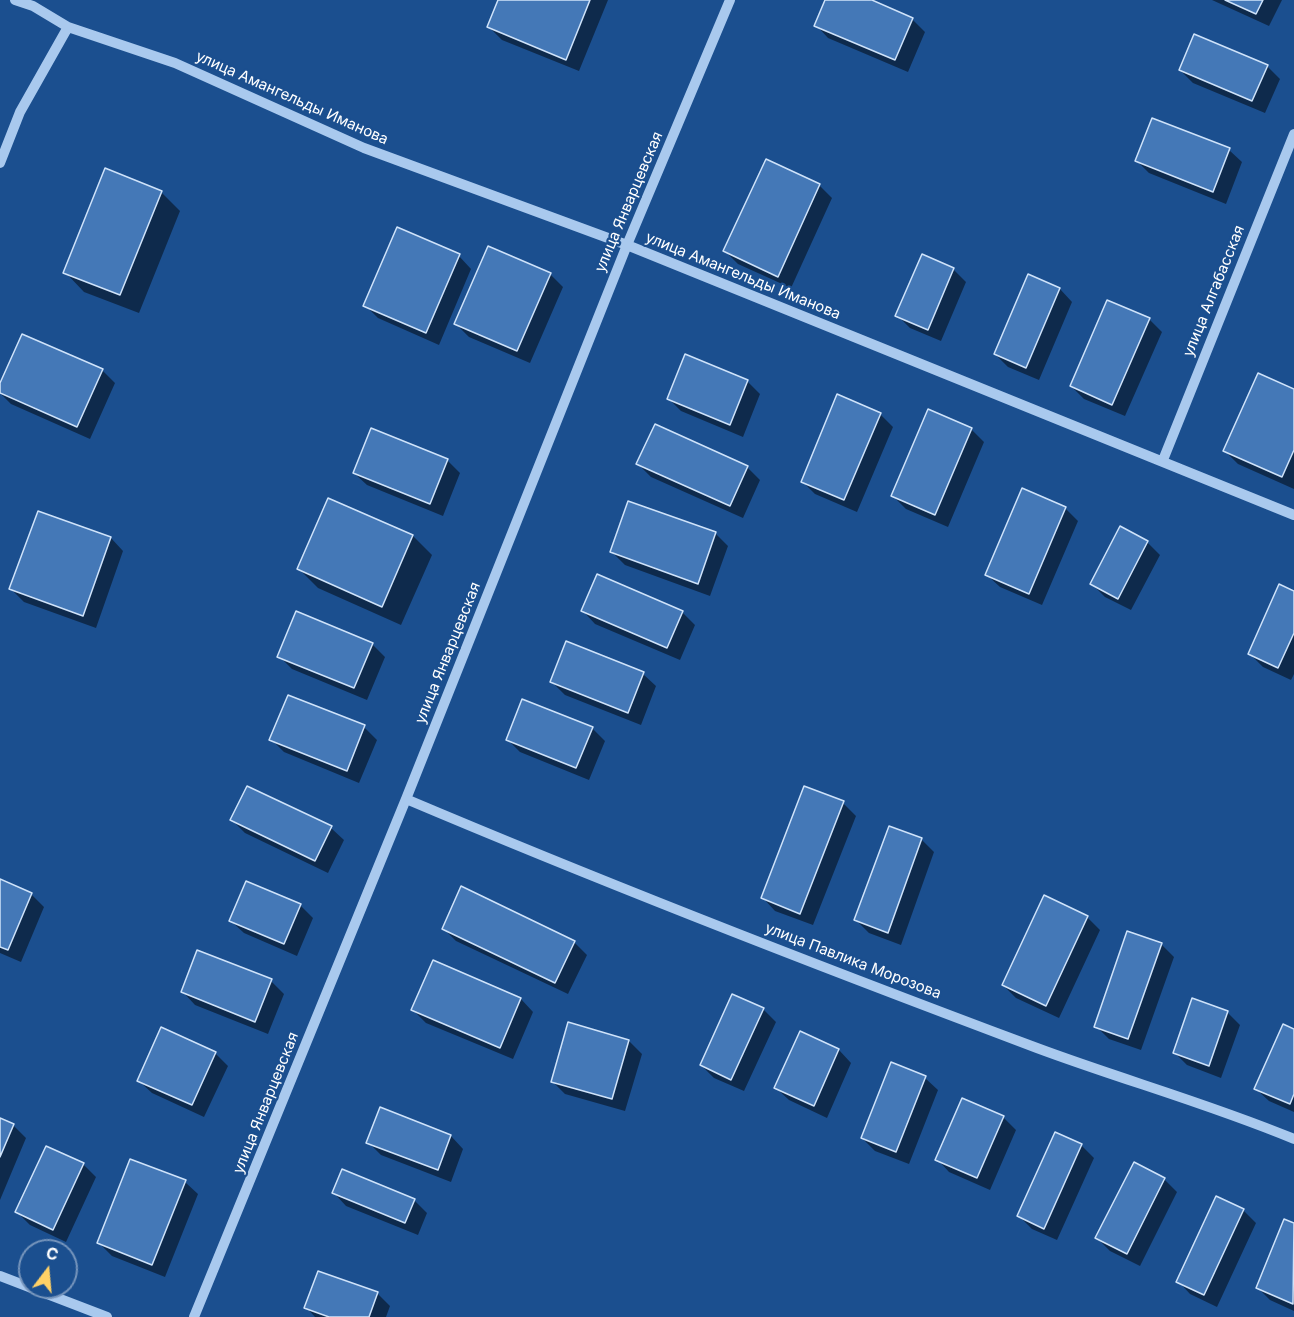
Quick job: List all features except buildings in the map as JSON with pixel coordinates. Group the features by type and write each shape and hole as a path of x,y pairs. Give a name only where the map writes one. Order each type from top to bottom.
{"street":[{"name":"улица Амангельды Иманова","path":"15,0 33,6 68,27 175,63 364,148 627,245 1163,460 1294,515"},
{"name":"улица Январцевская","path":"194,1317 406,799 627,245 730,0"},
{"path":"0,164 20,112 68,27"},
{"name":"улица Алгабасская","path":"1163,460 1294,134"},
{"name":"улица Павлика Морозова","path":"406,799 528,850 1039,1049 1236,1115 1294,1139"},
{"path":"0,1276 106,1317"}]}
